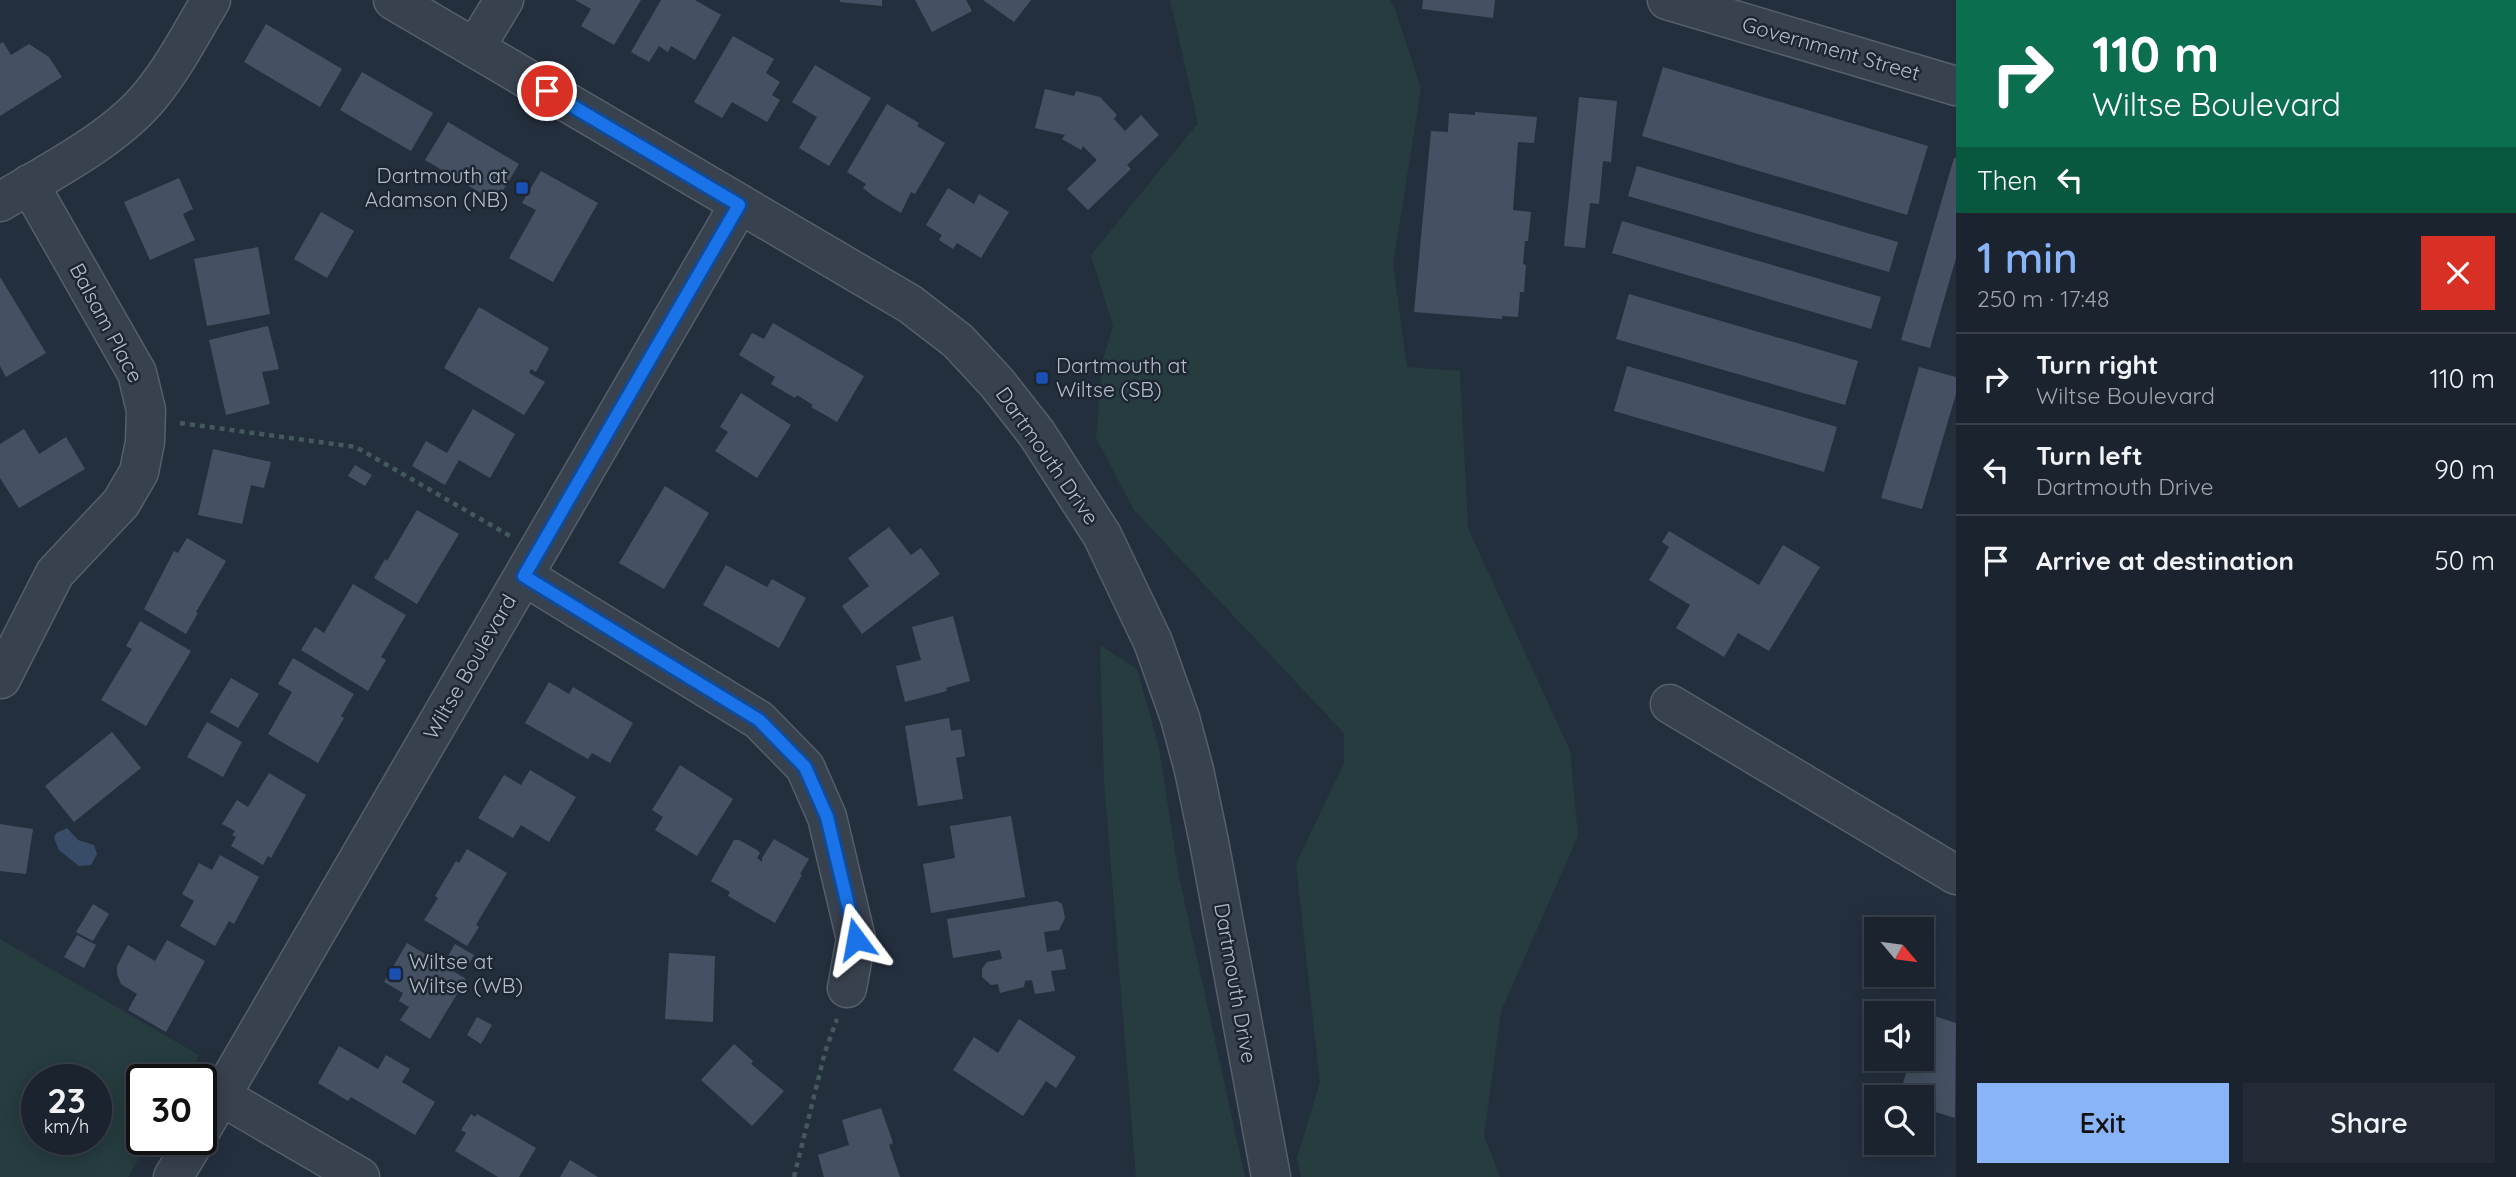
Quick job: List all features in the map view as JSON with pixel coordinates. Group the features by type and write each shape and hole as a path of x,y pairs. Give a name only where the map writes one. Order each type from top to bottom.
{"street":[{"path":"15,193 113,132 133,114 173,64 211,0"},
{"name":"Dartmouth Drive","path":"393,0 910,304 958,341 997,383 1037,434 1102,535 1153,642 1180,718 1209,842 1270,1177"},
{"path":"475,48 504,0"},
{"name":"Government Street","path":"1667,0 1956,86"},
{"name":"Balsam Place","path":"1,679 55,573 121,503 127,493 138,472 145,442 146,410 137,373 15,193"},
{"name":"Wiltse Boulevard","path":"217,1103 739,205"},
{"path":"531,564 759,720 805,767 827,817 856,939 847,988"},
{"path":"1670,704 1956,875"},
{"path":"221,1096 360,1177"},
{"path":"173,1177 186,1155"}],"path":[{"path":"145,419 356,447 531,564"},
{"path":"794,1177 825,1052 847,988"}],"green space":[{"path":"1170,0 1390,0 1421,89 1393,264 1407,367 1460,371 1468,528 1570,751 1578,836 1501,1011 1484,1136 1500,1177 1301,1177 1297,1158 1320,1082 1296,864 1344,763 1344,733 1134,510 1096,438 1103,359 1113,326 1091,255 1198,123"},
{"path":"1100,645 1137,669 1159,748 1179,877 1245,1177 1136,1177 1104,781"},
{"path":"0,939 199,1055 194,1064 126,1064 126,1155 141,1155 128,1177 0,1177"}],"water":[{"path":"67,828 78,840 94,845 97,854 91,865 79,866 59,850 54,838 56,833"}],"building":[{"path":"575,0 641,0 614,45 581,26 591,9"},
{"path":"661,0 695,0 721,15 695,60 671,46 668,52 659,46 649,62 631,52"},
{"path":"882,0 882,6 840,2"},
{"path":"915,0 966,0 972,11 932,32"},
{"path":"983,0 1031,0 1014,22"},
{"path":"1423,0 1495,0 1493,18 1422,9"},
{"path":"266,24 342,69 320,107 244,62"},
{"path":"733,36 774,59 766,73 780,82 772,95 780,100 767,122 732,102 722,118 694,102"},
{"path":"3,42 11,55 29,44 49,57 62,77 0,116 0,44"},
{"path":"815,65 871,98 829,166 799,148 817,117 792,102"},
{"path":"1663,67 1928,146 1907,215 1642,136"},
{"path":"362,72 433,113 411,151 340,110"},
{"path":"1045,89 1074,96 1076,91 1100,97 1117,115 1114,119 1125,131 1141,115 1159,135 1127,165 1131,169 1088,210 1067,189 1097,160 1083,146 1081,150 1062,139 1065,135 1035,128"},
{"path":"1579,97 1617,101 1611,162 1603,161 1599,204 1590,203 1585,248 1564,246"},
{"path":"887,104 945,143 915,194 911,192 901,213 873,196 863,188 866,184 847,172"},
{"path":"1475,112 1537,117 1534,143 1518,142 1513,210 1531,212 1528,241 1525,241 1524,292 1520,292 1518,317 1502,316 1502,319 1414,312 1431,131 1448,132 1449,113 1475,115"},
{"path":"448,122 519,164 496,202 425,160"},
{"path":"1954,158 1956,258 1930,348 1901,340"},
{"path":"1637,166 1898,242 1889,272 1628,196"},
{"path":"541,171 598,203 553,282 509,258 536,210 522,203"},
{"path":"179,178 193,209 183,214 195,240 150,260 124,202"},
{"path":"948,188 974,204 979,194 1009,212 981,258 957,243 953,249 939,240 942,235 926,225"},
{"path":"321,212 354,231 327,278 294,259"},
{"path":"1622,221 1881,297 1871,329 1612,253"},
{"path":"258,247 270,314 207,326 194,259"},
{"path":"0,277 46,353 6,377 0,366"},
{"path":"1629,294 1858,361 1845,405 1616,339"},
{"path":"479,307 549,348 536,372 531,369 529,373 545,382 524,415 444,368"},
{"path":"773,323 864,376 837,422 811,407 813,405 797,395 795,398 771,384 775,377 739,355 752,333 764,339"},
{"path":"268,326 279,369 262,372 270,404 226,415 209,340"},
{"path":"1627,366 1837,427 1824,472 1614,411"},
{"path":"1919,367 1956,377 1956,394 1922,509 1881,498"},
{"path":"741,393 791,425 757,478 715,451 728,432 720,427"},
{"path":"473,409 515,434 490,478 459,460 445,485 412,466 426,441 447,453"},
{"path":"24,429 39,454 66,437 85,469 19,508 0,478 0,444"},
{"path":"213,449 271,462 264,488 251,485 242,524 198,515"},
{"path":"355,465 372,475 365,486 348,476"},
{"path":"665,486 709,513 664,589 619,563"},
{"path":"417,510 459,534 417,604 374,578"},
{"path":"889,527 911,555 921,548 940,574 862,634 842,606 869,586 848,558"},
{"path":"1669,531 1759,585 1783,545 1820,567 1769,651 1738,633 1724,657 1676,628 1690,605 1649,580 1669,547 1662,542"},
{"path":"187,538 226,561 186,634 144,609 174,551 178,553"},
{"path":"726,565 767,587 772,579 806,598 779,648 703,605"},
{"path":"353,584 406,615 381,657 386,660 368,691 301,650 315,627 324,633"},
{"path":"953,616 970,681 946,688 947,691 905,702 896,666 921,660 912,627"},
{"path":"140,621 191,651 146,726 101,700 132,649 126,646"},
{"path":"293,658 354,694 341,716 344,718 318,763 268,734 292,692 278,684"},
{"path":"231,678 259,694 238,728 210,712"},
{"path":"549,682 569,694 573,687 633,723 610,763 592,753 588,759 525,723"},
{"path":"949,718 951,731 961,729 965,756 956,758 963,799 918,806 905,726"},
{"path":"207,722 242,742 223,777 187,757"},
{"path":"112,732 141,768 74,822 45,786"},
{"path":"680,765 733,799 697,856 655,830 663,817 652,810"},
{"path":"530,770 576,797 549,842 521,825 513,838 478,818 504,775 521,785"},
{"path":"269,773 306,795 271,858 268,856 263,865 231,846 236,837 232,835 235,831 222,824 237,800 248,807"},
{"path":"1011,816 1025,897 931,913 923,864 955,858 950,826"},
{"path":"0,824 33,829 26,874 0,871"},
{"path":"774,839 809,859 775,923 728,896 730,892 711,881 734,840 757,850 760,853 757,858 762,862"},
{"path":"467,849 507,873 476,925 479,927 467,946 424,920 456,861 459,863"},
{"path":"220,855 259,877 234,924 229,921 215,946 180,926 194,901 182,894 199,863 212,870"},
{"path":"1057,901 1062,904 1065,918 1059,930 1044,932 1047,952 1062,949 1066,969 1051,971 1055,991 1035,994 1032,980 1025,981 1024,987 1000,993 998,984 991,985 982,977 982,969 987,962 1002,959 1000,950 953,958 947,919"},
{"path":"93,904 109,914 93,941 76,932"},
{"path":"77,935 96,945 84,968 64,957"},
{"path":"167,940 205,961 166,1032 128,1010 137,994 121,984 117,966 128,945 155,961"},
{"path":"407,943 466,979 430,1039 400,1020 409,1007 399,1001 403,993 384,982"},
{"path":"455,944 474,955 467,967 448,956"},
{"path":"669,953 715,956 713,1022 665,1019"},
{"path":"1934,1016 1956,1023 1955,1118 1934,1112 1934,1085 1902,1085 1906,1073 1901,1071 1934,1071"},
{"path":"477,1017 492,1025 481,1044 467,1035"},
{"path":"1019,1019 1076,1057 1056,1088 1046,1081 1023,1116 953,1070 974,1037 998,1053"},
{"path":"734,1044 753,1061 751,1064 784,1091 752,1126 701,1080"},
{"path":"339,1046 378,1069 386,1055 410,1069 402,1082 435,1102 415,1135 351,1097 348,1101 318,1083"},
{"path":"881,1108 893,1143 889,1145 900,1177 824,1177 818,1155 849,1145 842,1120"},
{"path":"471,1114 475,1117 477,1114 536,1148 519,1177 498,1177 455,1151 466,1133 461,1130"},
{"path":"570,1160 598,1177 560,1177"}],"place":[{"name":"Dartmouth at Adamson (NB)","path":"522,188"},
{"name":"Dartmouth at Wiltse (SB)","path":"1042,378"},
{"name":"Wiltse at Wiltse (WB)","path":"395,974"}],"route":[{"path":"547,91 739,205 524,576 759,720 805,767 827,817 856,939"}]}
